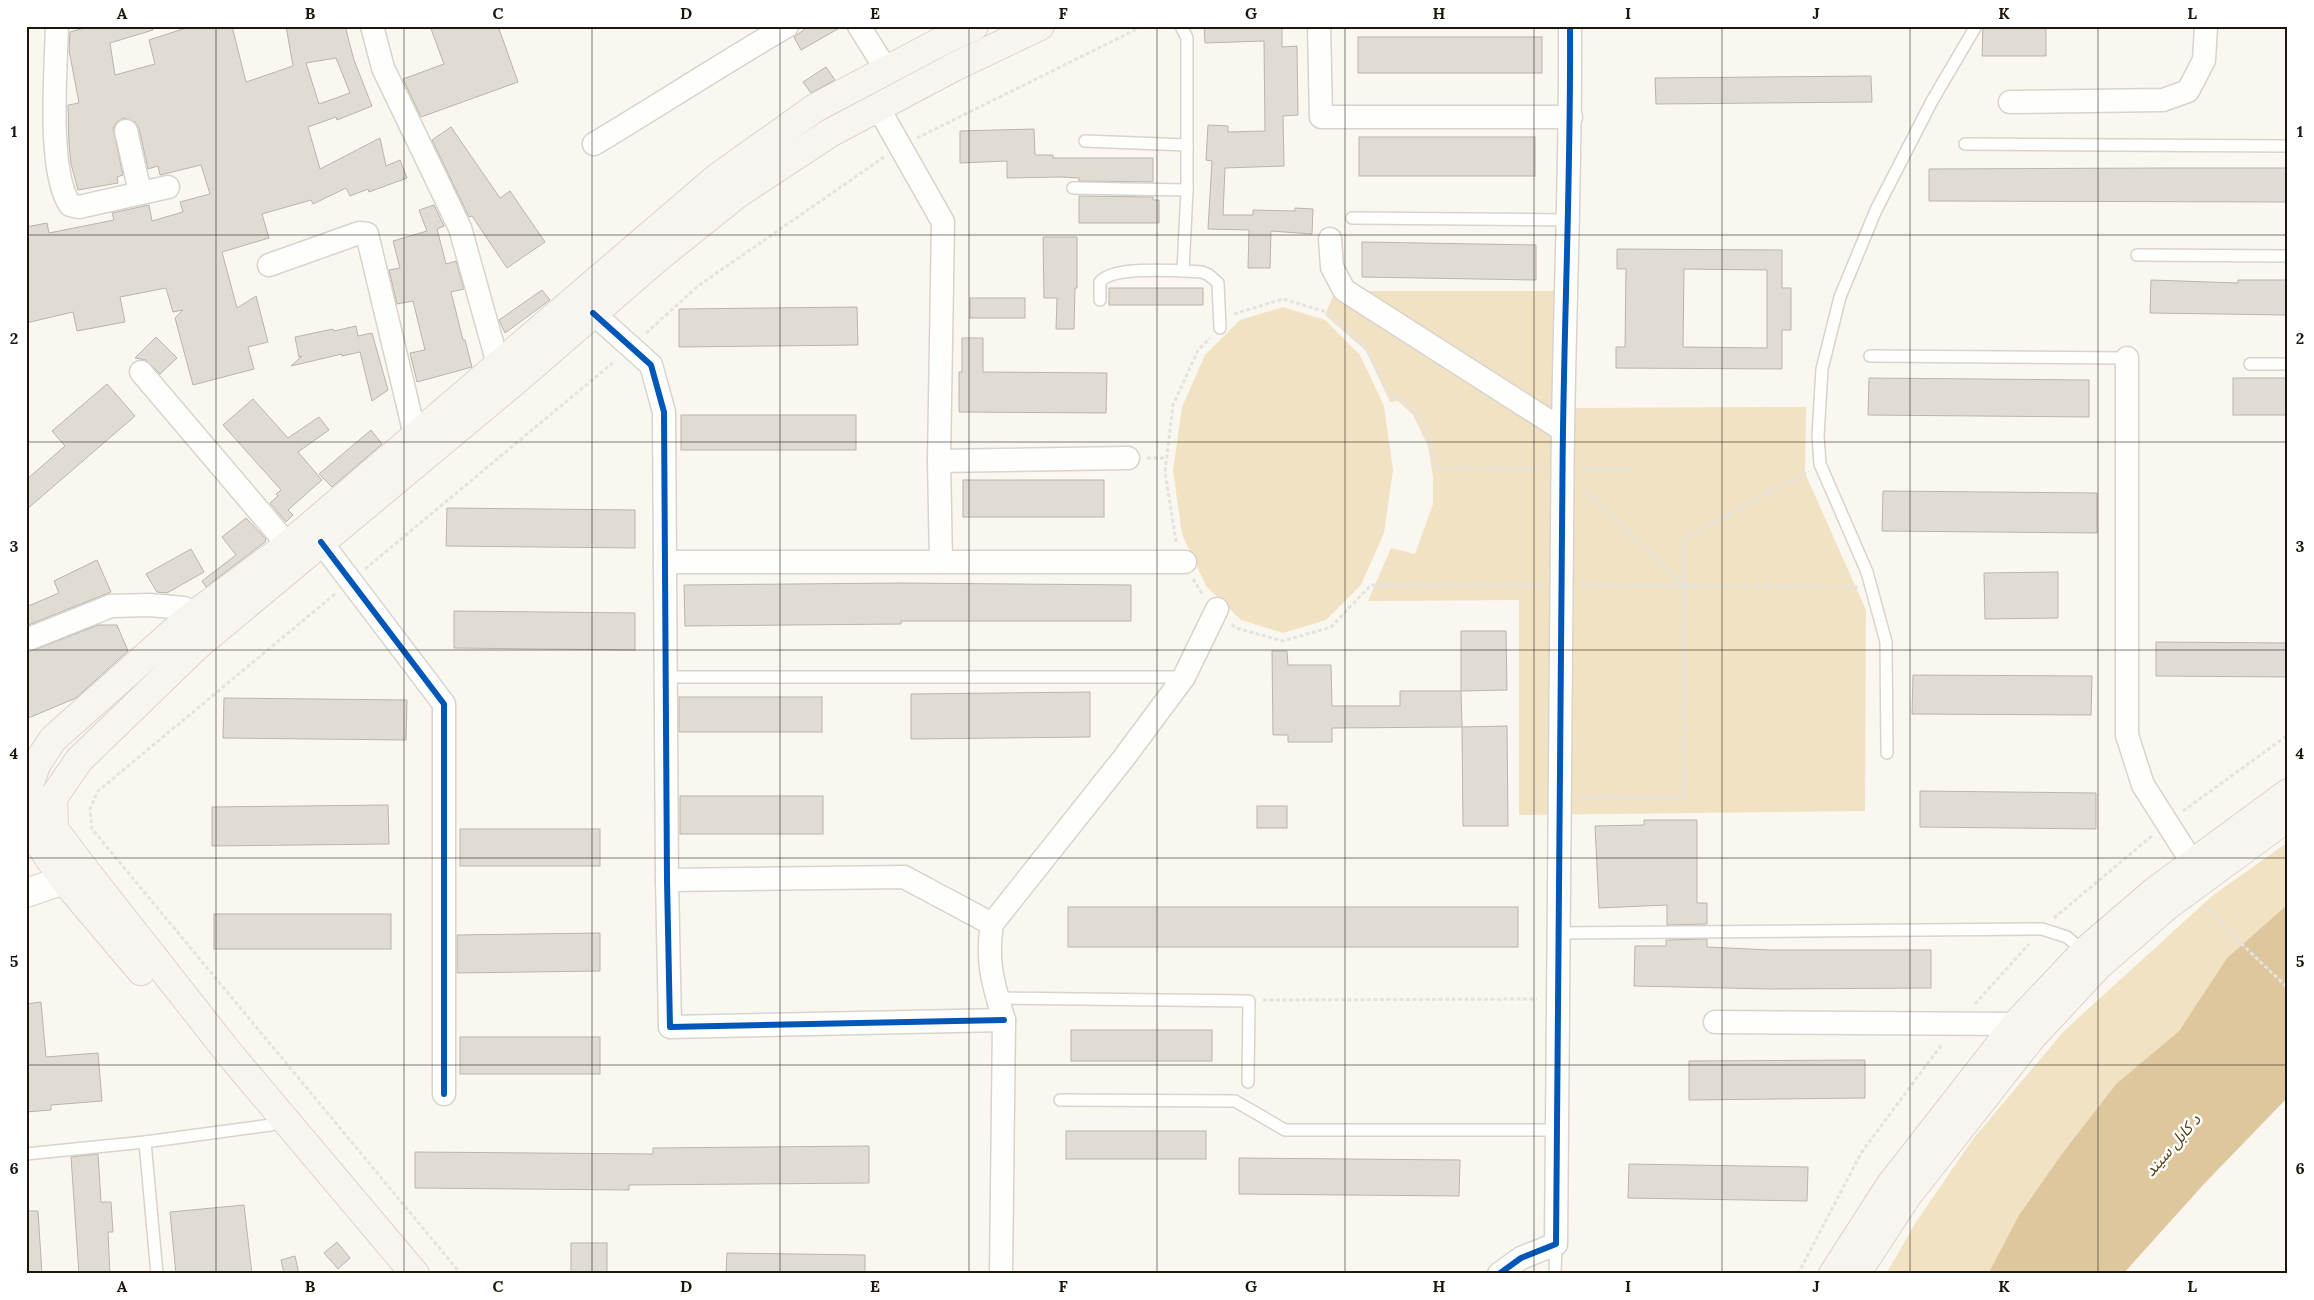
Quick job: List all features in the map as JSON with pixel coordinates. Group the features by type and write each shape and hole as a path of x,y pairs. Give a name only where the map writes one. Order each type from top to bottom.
{"main road":[{"path":"396,1274 271,1125 74,874 54,829 53,798 79,760 198,645 321,542 718,177 815,108 974,26"},
{"path":"415,1274 232,1057 74,874 34,836 27,792 36,765 53,739 187,620 288,545 415,435 593,313 736,196 830,133 879,109 954,67 1040,26"},
{"path":"1856,1274 1907,1196 2031,1038 2098,966 2167,906 2196,876 2288,793"},
{"path":"1833,1274 1891,1184 2016,1024 2084,952 2155,891 2196,876 2288,817"}],"street":[{"path":"57,26 55,149 65,197 70,205 79,207 168,187"},
{"path":"372,26 383,68 460,228 506,373"},
{"path":"594,144 657,106 711,70 787,26"},
{"path":"859,26 882,63 878,76"},
{"path":"1319,26 1321,117 1570,117"},
{"path":"1499,1274 1521,1258 1556,1244 1563,430 1570,117 1570,26"},
{"path":"2010,102 2163,100 2188,91 2204,60 2206,26"},
{"path":"879,109 943,222 939,461 941,562"},
{"path":"126,131 140,192"},
{"path":"269,265 359,233 367,234 370,239 415,435"},
{"path":"1330,239 1332,267 1344,290 1563,430"},
{"path":"593,313 651,364 664,412 667,880 670,1027 1004,1020"},
{"path":"2127,358 2127,735 2143,785 2167,823 2196,876"},
{"path":"141,372 288,545"},
{"path":"939,461 1128,458"},
{"path":"321,542 444,704 444,1094"},
{"path":"665,562 1185,562"},
{"path":"26,640 111,606 150,605 184,608 187,620"},
{"path":"1001,1274 1004,1020 992,979 989,947 992,924 1123,759 1184,677 1217,609"},
{"path":"26,893 74,874"},
{"path":"667,880 904,877 992,924"},
{"path":"1715,1022 2016,1024"}],"lane":[{"path":"1181,26 1187,38 1187,190 1183,271"},
{"path":"1887,753 1886,642 1867,572 1820,464 1818,436 1822,369 1840,297 1876,210 1932,101 1976,26"},
{"path":"1085,141 1187,144"},
{"path":"1964,144 2288,146"},
{"path":"1073,188 1187,190"},
{"path":"1352,218 1568,220"},
{"path":"2137,256 2288,256"},
{"path":"1100,300 1100,282 1106,276 1142,271 1183,271 1210,274 1218,283 1220,328"},
{"path":"1870,356 2127,358"},
{"path":"2250,364 2288,364"},
{"path":"666,677 1184,677"},
{"path":"1558,933 2042,929 2067,937 2084,952"},
{"path":"997,998 1249,1000 1248,1082"},
{"path":"1060,1100 1235,1101 1285,1130 1557,1130"},
{"path":"26,1154 144,1142 271,1125"},
{"path":"144,1142 157,1274"},
{"path":"1555,1274 1556,1244"}],"path":[{"path":"461,1274 92,829 90,809 98,792 632,347 698,286 900,146 1143,26"},
{"path":"1633,469 1435,468 1431,441 1416,412 1399,396 1390,398 1367,350 1330,313 1283,299 1235,313 1198,350 1173,404 1165,472 1174,536 1199,590 1236,628 1284,642 1330,627 1371,585 1871,587"},
{"path":"1559,798 1684,797 1683,539 1820,464"},
{"path":"1563,469 1684,586"},
{"path":"1798,1274 1861,1153 1957,1024 2042,929 2167,823 2288,735"},
{"path":"2196,876 2229,932 2288,988"},
{"path":"1249,1000 1557,999"}],"shaded area":[{"path":"1335,291 1575,291 1573,408 1806,407 1805,473 1866,610 1865,811 1519,815 1519,600 1368,601 1391,548 1415,554 1433,504 1433,477 1428,446 1413,415 1398,401 1390,402 1366,351 1325,315"},
{"path":"1283,307 1325,320 1360,355 1384,406 1393,470 1384,533 1361,585 1326,620 1283,633 1241,620 1206,586 1182,534 1173,471 1182,407 1205,355 1240,320"},
{"path":"2288,842 2288,904 2227,958 2179,1031 2116,1084 2064,1151 2019,1215 1988,1274 1886,1274 1916,1222 1973,1139 2064,1031 2212,896"}],"water":[{"name":"د کابل سيند","path":"2288,904 2288,1097 2204,1184 2123,1274 1988,1274 2019,1215 2064,1151 2116,1084 2179,1031 2227,958"}],"building":[{"path":"91,26 153,26 153,30 110,43 115,75 155,64 149,40 192,26 232,26 246,82 293,66 286,26 345,26 354,60 372,106 337,120 336,117 308,127 320,169 380,138 386,166 400,160 407,178 369,192 368,189 350,196 346,188 313,204 311,200 262,214 269,238 222,252 237,308 256,296 268,342 248,347 254,369 193,385 175,318 183,310 173,312 166,288 120,297 125,322 77,331 73,312 26,323 26,227 47,223 49,233 114,220 112,213 149,205 152,221 183,212 180,202 210,194 201,165 160,175 158,166 148,169 139,128 135,122 124,118 117,122 113,128 123,175 117,177 118,183 78,190 71,164 69,144 68,105 79,103 69,50 70,32","holes":["336,58 350,93 319,104 306,63"]},
{"path":"430,26 498,26 518,82 421,117 403,79 444,64"},
{"path":"809,26 843,26 801,50 794,37"},
{"path":"1204,26 1282,26 1282,47 1297,46 1298,115 1283,116 1284,166 1225,168 1223,215 1253,215 1253,210 1295,211 1295,208 1313,209 1312,234 1271,231 1270,268 1248,268 1249,230 1208,229 1212,161 1206,160 1208,125 1228,126 1228,132 1265,131 1264,41 1205,43"},
{"path":"1983,26 2046,26 2046,56 1982,56"},
{"path":"1358,37 1542,37 1542,73 1358,73"},
{"path":"826,67 835,80 811,93 803,82"},
{"path":"1871,76 1872,102 1656,104 1655,78"},
{"path":"451,127 500,198 510,191 545,242 507,268 472,216 469,217 432,140"},
{"path":"1034,129 1035,155 1053,155 1053,158 1153,158 1153,182 1079,181 1079,178 1060,177 1007,178 1007,161 960,163 960,131"},
{"path":"1359,137 1535,137 1535,176 1359,176"},
{"path":"2288,168 2288,202 1929,201 1929,169"},
{"path":"1079,196 1153,197 1153,200 1159,200 1159,223 1079,223"},
{"path":"434,205 444,226 437,229 446,264 456,261 464,289 451,292 472,367 417,382 410,353 425,350 413,301 397,304 389,270 400,268 393,241 427,231 419,210"},
{"path":"1043,237 1077,237 1077,288 1075,288 1074,329 1056,329 1057,298 1044,298"},
{"path":"1362,242 1536,245 1536,280 1362,277"},
{"path":"1617,249 1782,250 1782,288 1791,288 1791,330 1782,330 1782,369 1616,368 1616,347 1625,347 1626,269 1617,269","holes":["1684,269 1767,270 1767,348 1683,347"]},
{"path":"2151,280 2238,283 2238,280 2288,280 2288,315 2150,313"},
{"path":"1109,288 1203,288 1203,305 1109,305"},
{"path":"542,290 550,300 505,333 499,320"},
{"path":"970,298 1025,298 1025,318 970,318"},
{"path":"857,307 858,345 679,347 679,309"},
{"path":"356,326 358,336 372,333 388,390 372,401 360,352 342,356 342,354 291,366 302,356 299,357 295,337"},
{"path":"156,337 177,358 160,374 146,360 135,358"},
{"path":"962,338 983,338 983,372 1107,373 1106,413 959,412 959,372 962,372"},
{"path":"1869,378 2089,380 2089,417 1868,415"},
{"path":"2233,378 2288,378 2288,415 2233,415"},
{"path":"107,384 135,416 26,510 26,480 65,446 52,431"},
{"path":"253,399 288,438 319,417 329,430 298,452 322,480 288,510 293,515 286,522 270,503 278,496 276,494 281,490 223,425"},
{"path":"681,415 856,415 856,450 681,450"},
{"path":"371,430 382,444 332,487 319,474"},
{"path":"963,480 1104,480 1104,517 963,517"},
{"path":"1883,491 2097,493 2097,533 1882,531"},
{"path":"447,508 635,510 635,548 446,546"},
{"path":"246,518 266,539 265,542 206,587 202,581 236,555 222,537"},
{"path":"191,549 204,572 167,593 157,592 146,574"},
{"path":"97,560 111,592 26,626 26,607 59,593 54,581"},
{"path":"2058,572 2058,618 1985,619 1984,573"},
{"path":"900,583 1131,585 1131,621 901,621 901,624 685,626 684,585"},
{"path":"454,611 635,613 635,650 454,648"},
{"path":"98,625 117,625 128,651 76,698 26,719 26,653"},
{"path":"1461,631 1506,631 1507,690 1461,691"},
{"path":"2156,642 2288,643 2288,677 2156,676"},
{"path":"1272,651 1287,651 1288,665 1331,665 1332,706 1400,706 1400,691 1461,691 1462,727 1332,728 1332,742 1288,742 1288,735 1273,735"},
{"path":"1913,675 2092,676 2091,715 1912,714"},
{"path":"1090,692 1090,737 911,739 911,694"},
{"path":"679,697 822,697 822,732 679,732"},
{"path":"224,698 407,700 406,740 223,738"},
{"path":"1507,726 1508,826 1463,826 1462,727"},
{"path":"1920,791 2096,793 2096,829 1920,827"},
{"path":"680,796 823,796 823,834 680,834"},
{"path":"388,805 389,844 212,846 212,807"},
{"path":"1257,806 1287,806 1287,828 1257,828"},
{"path":"1644,820 1697,820 1697,903 1707,903 1707,924 1667,925 1667,905 1599,908 1595,826 1644,825"},
{"path":"460,829 600,829 600,866 460,866"},
{"path":"1068,907 1518,907 1518,947 1068,947"},
{"path":"214,914 391,914 391,949 214,949"},
{"path":"600,933 600,971 457,973 457,935"},
{"path":"1707,939 1707,947 1771,950 1931,950 1931,988 1770,989 1634,986 1635,946 1666,946 1666,940"},
{"path":"41,1002 46,1057 98,1053 102,1101 51,1105 51,1110 26,1112 26,1004"},
{"path":"1071,1030 1212,1030 1212,1061 1071,1061"},
{"path":"460,1037 600,1037 600,1074 460,1074"},
{"path":"1865,1060 1865,1098 1689,1100 1689,1061"},
{"path":"1066,1131 1206,1131 1206,1159 1066,1159"},
{"path":"869,1146 869,1183 629,1185 629,1190 415,1188 415,1152 653,1154 653,1148"},
{"path":"98,1154 101,1202 111,1202 113,1232 108,1232 110,1274 79,1274 71,1157"},
{"path":"1239,1158 1460,1160 1459,1196 1239,1194"},
{"path":"1629,1164 1808,1167 1807,1201 1628,1198"},
{"path":"244,1205 252,1274 176,1274 170,1212"},
{"path":"26,1211 38,1211 42,1274 26,1274"},
{"path":"337,1242 350,1258 338,1269 324,1253"},
{"path":"571,1243 607,1243 607,1274 571,1274"},
{"path":"727,1253 865,1255 865,1274 726,1274"},
{"path":"295,1256 299,1274 284,1274 281,1260"}],"cycle path":[{"path":"1499,1274 1521,1258 1556,1244 1560,633 1570,127 1570,26"},
{"path":"593,313 651,365 664,412 667,880 670,1027 1004,1020"},
{"path":"321,542 444,704 444,1094"}]}
